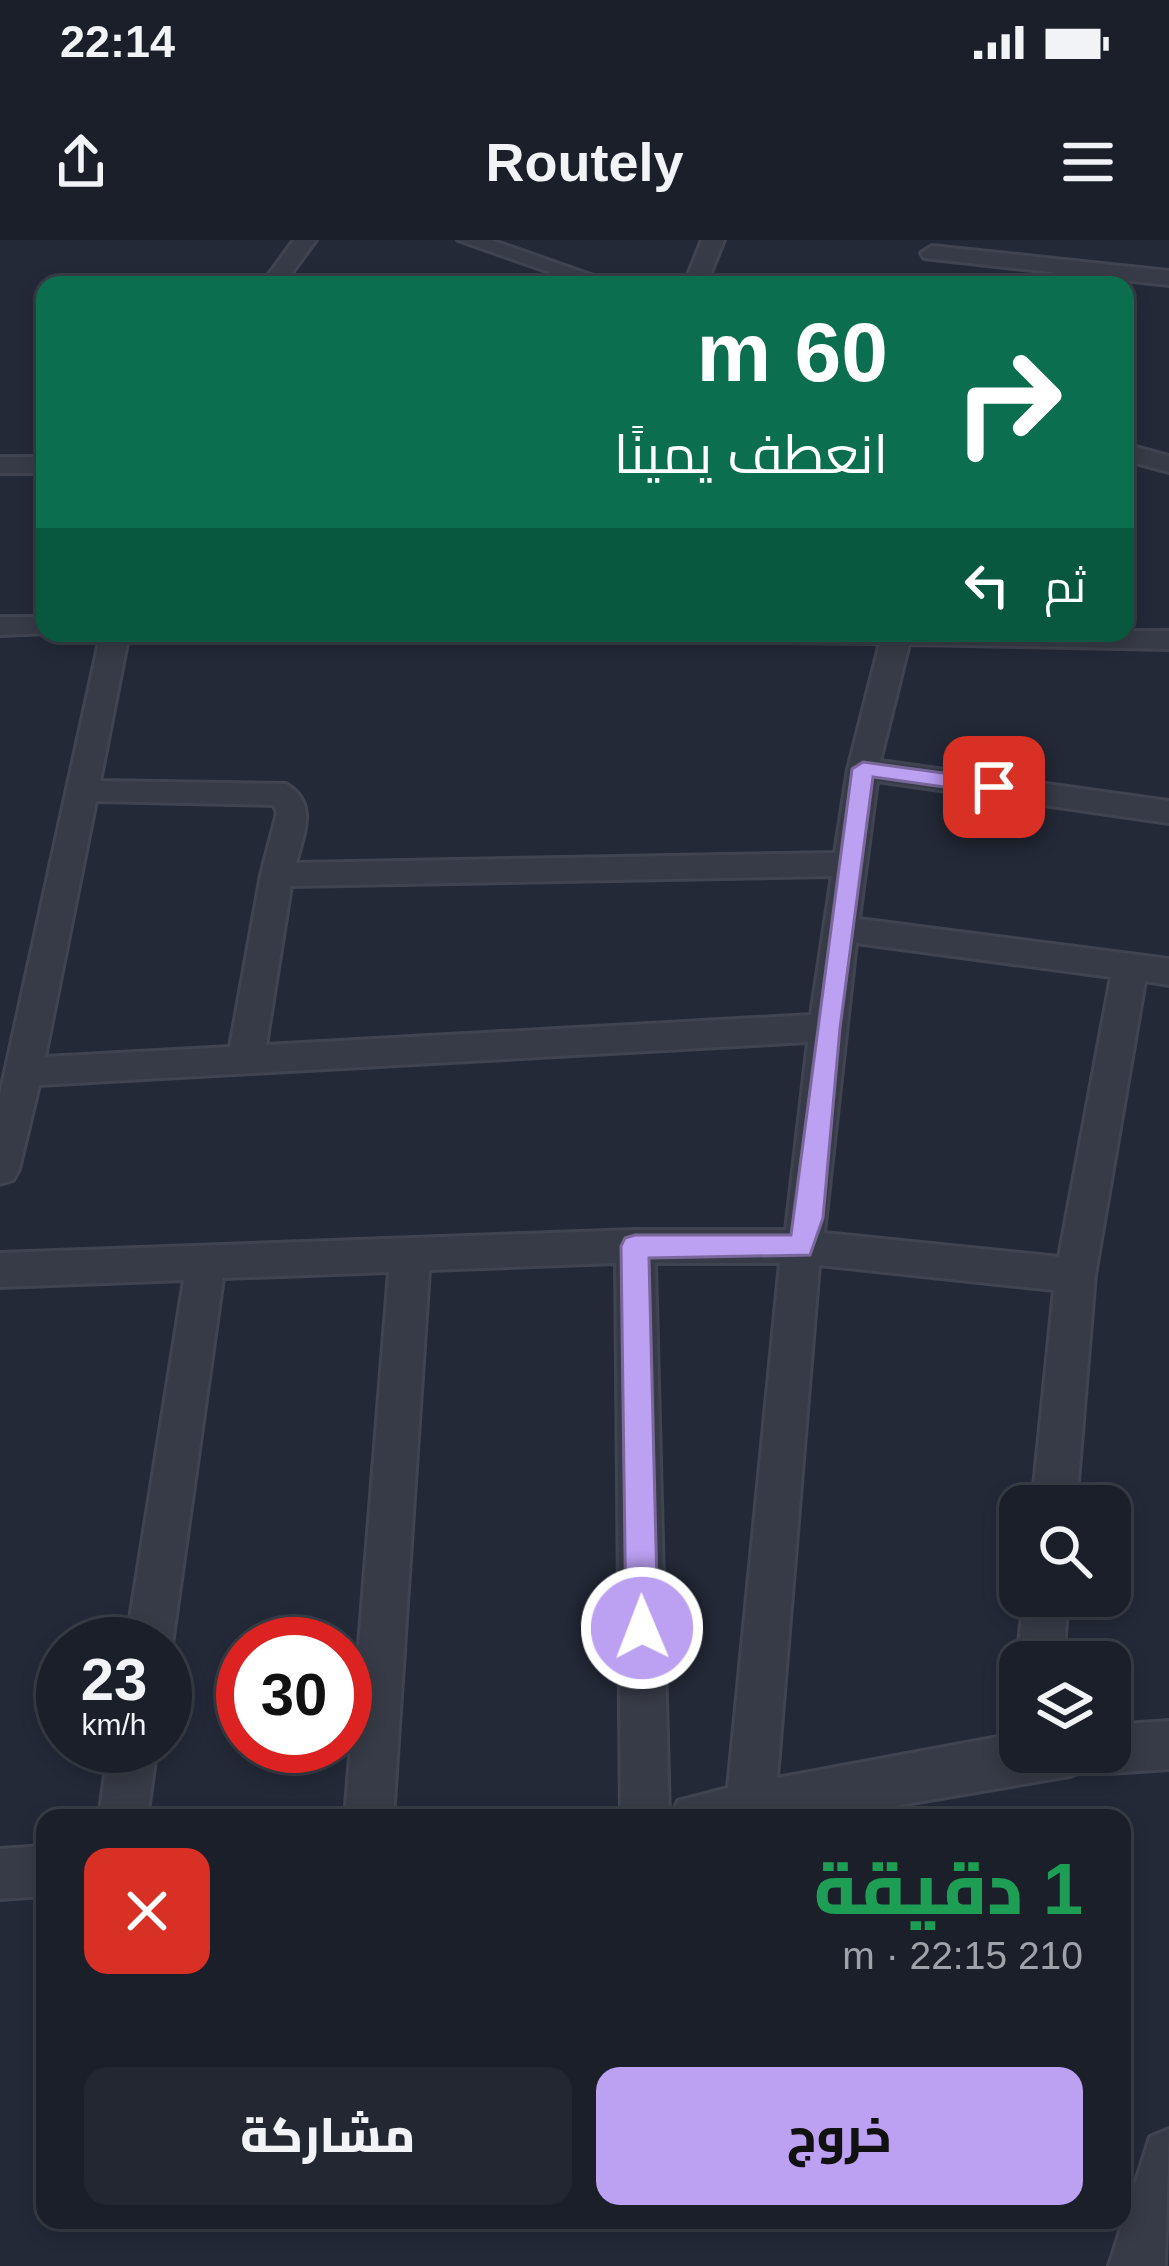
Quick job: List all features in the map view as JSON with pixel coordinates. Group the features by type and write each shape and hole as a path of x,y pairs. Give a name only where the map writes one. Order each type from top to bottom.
{"street":[{"path":"279,276 305,240"},
{"path":"469,240 580,276"},
{"path":"698,276 713,240"},
{"path":"932,254 1169,278"},
{"path":"1134,285 1138,275"},
{"path":"1134,454 1169,464"},
{"path":"0,465 36,465"},
{"path":"1134,637 1169,640"},
{"path":"0,1169 26,1072 18,1027 83,791 114,642"},
{"path":"750,1807 801,1247 809,1218 827,1028 863,769 895,642"},
{"path":"863,769 1169,812"},
{"path":"83,791 274,791 288,799 293,812 277,875 246,1060"},
{"path":"277,875 851,864"},
{"path":"843,929 1150,970 1075,1275 1056,1485"},
{"path":"26,1072 827,1028"},
{"path":"0,1270 635,1246 801,1247 1075,1275"},
{"path":"635,1246 645,1809"},
{"path":"370,1809 410,1255"},
{"path":"152,1617 206,1262"},
{"path":"1131,1747 1169,1744"},
{"path":"740,1809 999,1761"},
{"path":"124,1809 130,1773"},
{"path":"0,1874 36,1872"},
{"path":"1137,2266 1169,2156"}],"route":[{"path":"642,1628 635,1246 801,1247 809,1218 827,1028 863,769 994,787"}]}
